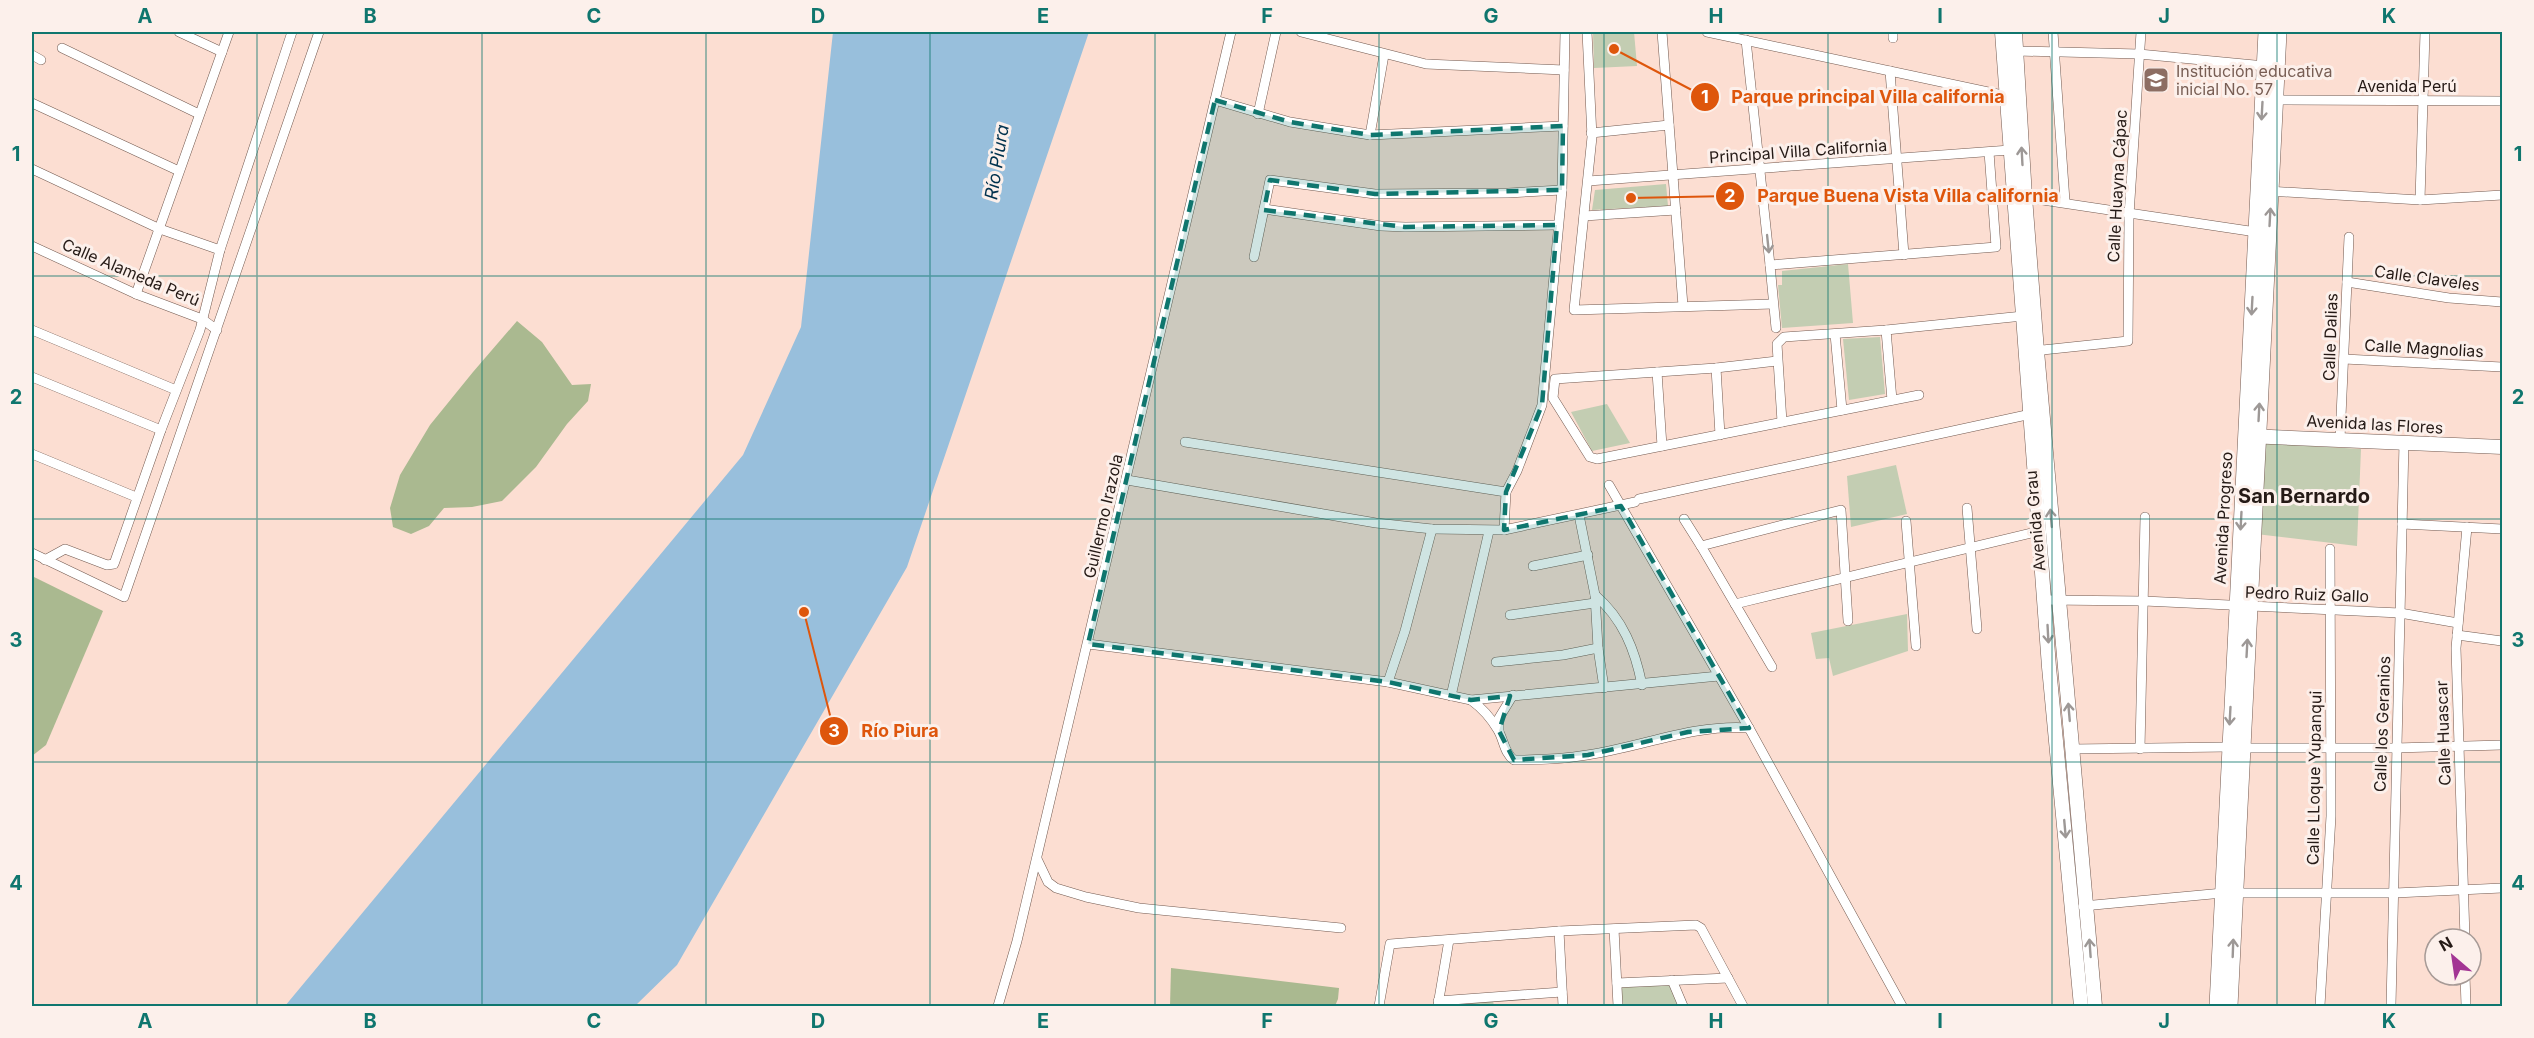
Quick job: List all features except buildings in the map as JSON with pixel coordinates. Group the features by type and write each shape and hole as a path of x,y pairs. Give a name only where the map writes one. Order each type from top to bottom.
{"main road":[{"name":"Avenida Progreso","path":"2230,1006 2229,893 2265,190 2266,32"},
{"name":"Avenida Progreso","path":"2251,436 2256,232 2265,190 2276,100 2279,32"},
{"name":"Avenida Progreso","path":"2217,1006 2229,893"}],"street":[{"path":"179,32 222,52"},
{"path":"136,294 229,32"},
{"path":"45,560 65,549 107,565 114,564 160,430 202,319 220,250 292,32"},
{"path":"32,553 124,597 319,32"},
{"name":"Guillermo Irazola","path":"998,1006 1037,859 1231,32"},
{"path":"1258,114 1276,32"},
{"path":"1301,32 1426,64 1564,70"},
{"path":"1504,530 1506,492 1542,405 1562,190 1565,32"},
{"path":"1587,32 1591,133 1574,310 1773,304"},
{"path":"1662,32 1683,306"},
{"path":"1707,32 2007,96"},
{"name":"Avenida Grau","path":"2002,32 2010,150 2019,196 2052,599 2049,667 2081,1006"},
{"name":"Avenida Grau","path":"2015,32 2023,316 2031,352 2031,414 2040,531 2052,599 2072,749 2094,1006"},
{"path":"2052,32 2065,201"},
{"name":"Calle Huayna Cápac","path":"2031,352 2128,341 2129,215 2141,32"},
{"path":"2420,200 2425,32"},
{"path":"1746,40 1776,328"},
{"path":"62,48 200,114"},
{"path":"2017,51 2139,54 2265,66"},
{"path":"32,55 41,60"},
{"path":"1370,135 1384,55"},
{"path":"1890,71 1904,255"},
{"path":"1215,100 1258,114 1301,124 1370,135 1563,126"},
{"name":"Avenida Perú","path":"2276,100 2502,101"},
{"path":"32,103 179,171"},
{"path":"1591,133 1669,125"},
{"name":"Principal Villa California","path":"1588,181 2010,150"},
{"path":"1770,265 1996,247 1989,152"},
{"path":"32,169 160,229 220,250"},
{"path":"1254,257 1270,180 1376,194 1562,190"},
{"path":"2265,190 2420,200 2502,195"},
{"path":"2019,196 2065,201 2129,215 2256,232"},
{"path":"1264,209 1406,228 1557,225"},
{"path":"1584,216 1676,210"},
{"name":"Calle Dalias","path":"2340,439 2349,237"},
{"name":"Calle Alameda Perú","path":"32,246 136,294 202,319 217,330"},
{"name":"Calle Claveles","path":"2347,282 2449,298 2502,302"},
{"path":"1782,422 1777,344 1784,337 1886,330 2023,316"},
{"path":"32,330 176,390"},
{"path":"1886,330 1892,400"},
{"path":"1835,334 1842,410"},
{"name":"Calle Magnolias","path":"2344,360 2502,366"},
{"path":"1777,361 1716,368 1555,379 1553,398 1576,437 1593,459 1919,395"},
{"path":"1716,368 1720,435"},
{"path":"1657,372 1662,446"},
{"path":"32,377 160,430"},
{"path":"1126,480 1376,523 1432,529 1504,530 2031,414"},
{"name":"Avenida las Flores","path":"2251,436 2502,447"},
{"path":"1185,442 1506,492"},
{"name":"Calle los Geranios","path":"2391,1006 2395,893 2395,748 2404,442"},
{"path":"32,454 136,497"},
{"path":"1609,485 1749,728 1902,1006"},
{"path":"1966,508 1977,629"},
{"path":"1701,546 1841,510 1848,621"},
{"path":"1578,515 1588,555 1595,599 1598,648 1604,688"},
{"path":"2140,749 2145,517"},
{"path":"1684,519 1772,667"},
{"path":"1906,521 1916,646"},
{"path":"2402,524 2502,529"},
{"name":"Calle Huascar","path":"2465,927 2457,747 2457,635 2467,527"},
{"path":"1388,682 1405,631 1432,529"},
{"path":"1451,696 1489,531"},
{"path":"1735,604 2040,531"},
{"name":"Calle LLoque Yupanqui","path":"2320,1006 2331,816 2330,549"},
{"path":"1533,566 1588,555"},
{"path":"1595,599 1623,628 1632,645 1642,685"},
{"path":"1510,615 1595,599"},
{"name":"Pedro Ruiz Gallo","path":"2052,599 2400,613 2458,623"},
{"path":"2457,635 2502,641"},
{"path":"1088,644 1388,682 1471,700 1719,676"},
{"path":"1496,662 1563,655 1598,648"},
{"path":"1499,731 1499,718 1513,695"},
{"path":"1471,700 1490,718 1499,731 1509,756 1514,760 1588,755 1712,729 1749,728"},
{"path":"2072,749 2235,747 2330,749 2502,745"},
{"path":"1037,859 1048,882 1056,888 1086,897 1139,908 1341,928"},
{"path":"2072,907 2229,893 2395,893 2502,888"},
{"path":"1379,1006 1390,944 1696,925 1701,928 1743,1006"},
{"path":"1614,929 1618,1006"},
{"path":"1559,932 1563,1006"},
{"path":"1449,940 1438,1004 1498,1002 1562,992"},
{"path":"1617,983 1728,978"},
{"path":"1672,980 1683,1006"},
{"path":"2465,987 2466,1006"}],"highlighted area":[{"path":"1215,100 1290,122 1370,135 1563,126 1562,190 1375,194 1270,180 1264,210 1405,227 1557,225 1542,405 1506,492 1504,530 1621,506 1749,728 1688,732 1588,755 1514,760 1499,731 1510,696 1471,700 1388,682 1088,644"}],"green space":[{"path":"1593,32 1634,32 1637,66 1594,68"},
{"path":"1666,184 1668,206 1592,210 1595,190"},
{"path":"1848,264 1853,323 1782,328 1778,285 1782,285 1782,271"},
{"path":"517,321 542,342 572,385 591,384 588,401 567,424 536,467 502,501 472,507 444,508 429,526 411,534 393,527 390,508 400,475 430,425"},
{"path":"1880,337 1885,394 1849,400 1843,339"},
{"path":"1607,404 1630,443 1592,451 1571,412"},
{"path":"2262,443 2361,449 2357,546 2256,534"},
{"path":"1896,465 1907,514 1851,527 1847,476"},
{"path":"32,576 103,611 46,745 32,756"},
{"path":"1907,614 1908,651 1833,676 1829,658 1816,659 1811,633"},
{"path":"1171,968 1339,988 1338,999 1335,1006 1170,1006"},
{"path":"1670,983 1680,1006 1622,1006 1621,987"},
{"path":"1493,1001 1494,1006 1442,1006"}],"water":[{"path":"833,32 1089,32 907,567 677,965 635,1006 285,1006 743,455 801,327"}],"place":[{"name":"Parque principal Villa california","path":"1614,49"},
{"name":"Institución educativa inicial No. 57","path":"2156,80"},
{"name":"Parque Buena Vista Villa california","path":"1631,198"},
{"name":"Río Piura","path":"804,612"}],"district":[{"name":"San Bernardo","path":"2304,496"}]}
